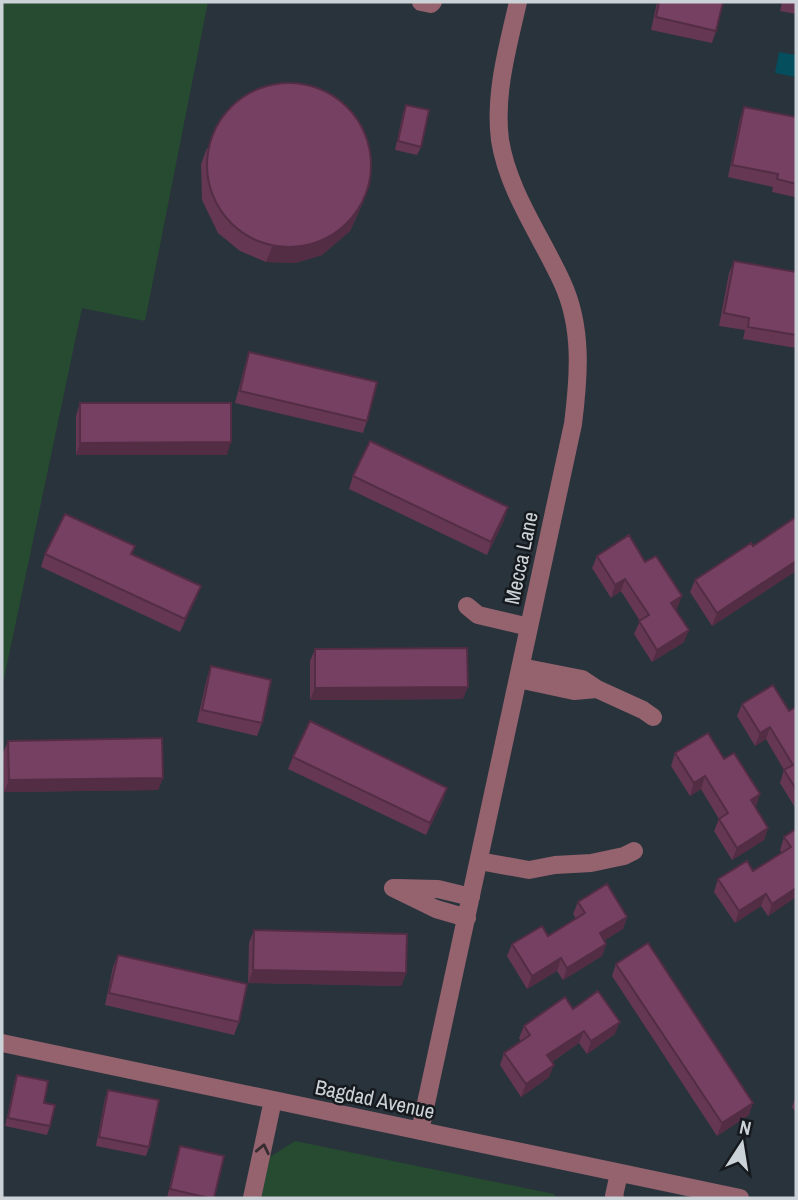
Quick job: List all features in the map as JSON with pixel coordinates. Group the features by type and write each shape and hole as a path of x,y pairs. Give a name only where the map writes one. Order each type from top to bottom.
{"street":[{"path":"421,2 433,2"},
{"name":"Mecca Lane","path":"420,1131 573,424 578,382 576,327 567,294 521,202 500,141 502,82 518,2"},
{"path":"519,673 575,691 597,689 653,717"},
{"path":"480,856 529,870 591,863 624,856 634,851"},
{"path":"467,918 436,909 393,888 438,889 471,897"},
{"name":"Bagdad Avenue","path":"2,1043 740,1198"},
{"path":"252,1198 273,1100"},
{"path":"613,1197 619,1173"}],"green space":[{"path":"2,2 208,2 145,321 82,308 2,688"},
{"path":"295,1141 554,1194 557,1198 261,1198 270,1157"}],"water":[{"path":"779,52 796,55 796,77 775,73"}],"building":[{"path":"659,2 723,2 716,31 656,17"},
{"path":"289,83 321,89 347,107 365,133 371,165 365,197 347,223 321,241 289,247 257,241 231,223 213,197 207,165 213,133 231,107 257,89"},
{"path":"406,105 429,110 421,147 398,141"},
{"path":"744,107 796,117 796,184 777,179 778,174 732,165"},
{"path":"734,261 796,272 796,335 748,327 749,318 724,313"},
{"path":"249,352 377,382 367,421 240,391"},
{"path":"80,403 231,403 231,442 80,443"},
{"path":"370,441 508,507 491,542 353,476"},
{"path":"65,514 135,546 131,554 201,586 185,619 45,554"},
{"path":"796,517 796,561 717,613 695,580"},
{"path":"629,535 645,562 656,556 682,596 671,603 689,630 657,650 639,621 649,615 625,579 615,585 597,556"},
{"path":"467,648 468,687 315,688 315,649"},
{"path":"211,666 271,680 262,723 202,710"},
{"path":"773,685 789,711 796,707 796,789 784,770 793,765 770,727 760,733 742,704"},
{"path":"310,721 447,788 430,823 293,757"},
{"path":"708,733 724,759 734,753 760,794 751,800 768,828 737,848 719,819 728,813 705,776 694,783 675,753"},
{"path":"162,738 163,778 9,780 8,741"},
{"path":"796,829 796,888 772,904 766,894 739,911 718,879 747,861 753,871 791,847 784,837"},
{"path":"607,884 627,917 600,933 606,944 567,968 561,958 532,976 512,944 542,926 548,936 585,913 578,902"},
{"path":"254,930 407,934 406,973 253,970"},
{"path":"648,943 753,1103 722,1123 616,964"},
{"path":"118,955 247,984 239,1022 109,993"},
{"path":"598,991 620,1022 591,1041 584,1031 547,1055 554,1065 526,1084 504,1053 530,1035 524,1026 565,997 573,1009"},
{"path":"17,1075 48,1081 44,1103 55,1105 50,1126 8,1118"},
{"path":"108,1090 159,1100 149,1147 99,1137"},
{"path":"180,1146 224,1156 214,1198 170,1189"}]}
